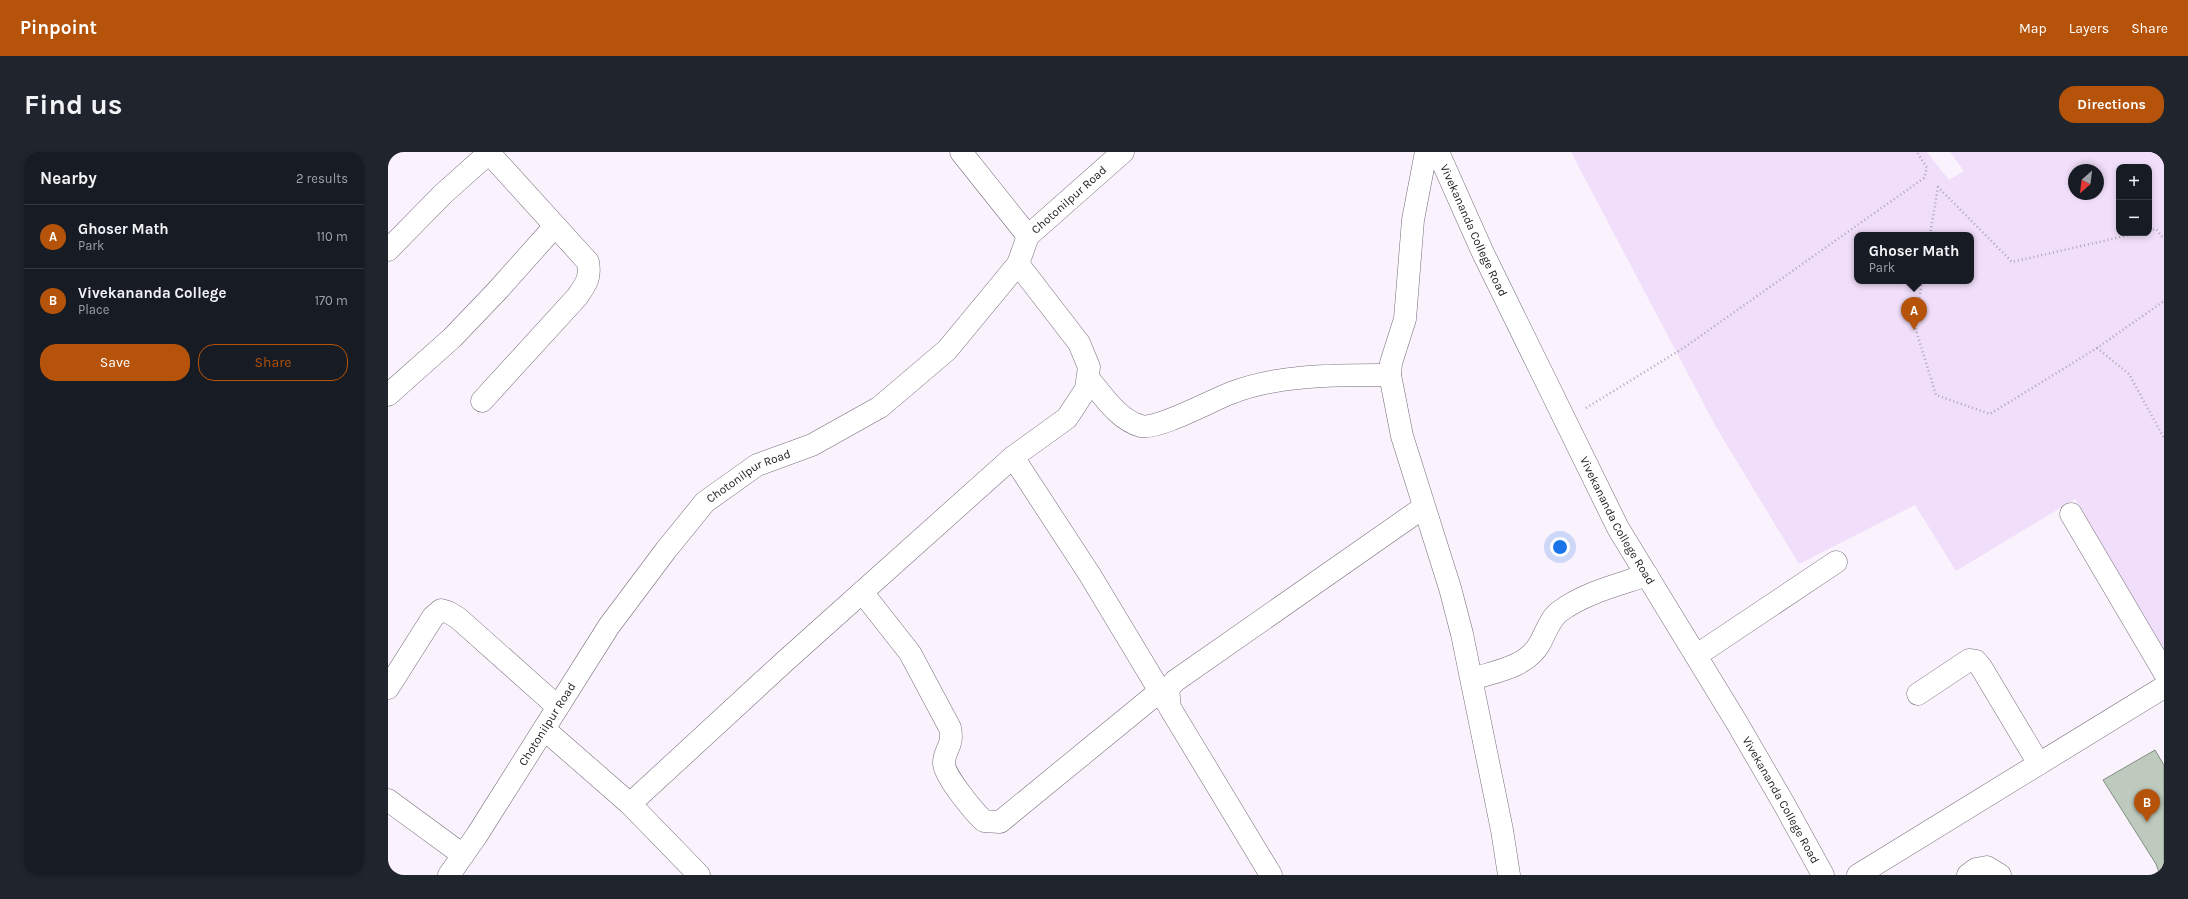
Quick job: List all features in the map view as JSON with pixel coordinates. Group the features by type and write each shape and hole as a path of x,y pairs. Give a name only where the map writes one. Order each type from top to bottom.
{"street":[{"path":"961,152 1028,236"},
{"name":"Chotonilpur Road","path":"448,875 477,836 609,626 666,550 705,502 757,465 812,445 880,407 947,350 1018,264 1028,236 1123,152"},
{"path":"1426,152 1413,220 1405,319 1391,363 1390,375 1402,436 1450,588 1472,679 1509,875"},
{"name":"Vivekananda College Road","path":"1438,152 1483,253 1618,528 1697,655 1784,804 1823,875"},
{"path":"388,250 443,194 490,153 588,262 590,273 587,283 482,400"},
{"path":"389,391 462,327 555,226"},
{"path":"630,804 1012,456 1067,418 1086,390 1088,367 1079,343 1018,264"},
{"path":"1088,378 1112,406 1128,420 1142,426 1158,424 1232,392 1277,381 1331,376 1390,375"},
{"path":"1012,456 1090,575 1270,875"},
{"path":"862,592 910,653 924,677 951,732 950,749 944,764 947,773 977,814 984,821 992,823 1000,822 1165,700 1168,689 1175,681 1424,507"},
{"path":"2071,514 2164,672"},
{"path":"1697,655 1836,562"},
{"path":"1472,679 1517,665 1528,658 1540,644 1547,628 1558,612 1578,599 1647,575"},
{"path":"388,688 433,617 441,610 458,618 558,707"},
{"path":"1918,694 1969,660 1976,661 2039,764"},
{"path":"1858,875 2164,687"},
{"path":"544,729 630,804 699,875"},
{"path":"388,800 463,855"},
{"path":"1968,875 1976,869 1987,867 2000,875"}],"path":[{"path":"1566,421 1618,387 1685,347 1924,178 1927,168 1917,152"},
{"path":"1930,232 1938,187 2012,262 2125,236"},
{"path":"2152,230 2156,229 2164,239"},
{"path":"1922,284 1915,327 1936,395 1990,414 2097,348 2164,300"},
{"path":"2097,348 2129,374 2164,438"}],"shaded area":[{"path":"1571,152 1927,152 1949,180 1964,171 1950,152 2164,152 2164,649 2075,499 1956,571 1915,505 1799,564 1716,427"}],"building":[{"path":"2155,750 2164,765 2164,875 2160,875 2156,864 2103,780"}],"place":[{"name":"Ghoser Math","path":"1914,330"},
{"name":"Vivekananda College","path":"2147,822"}]}
